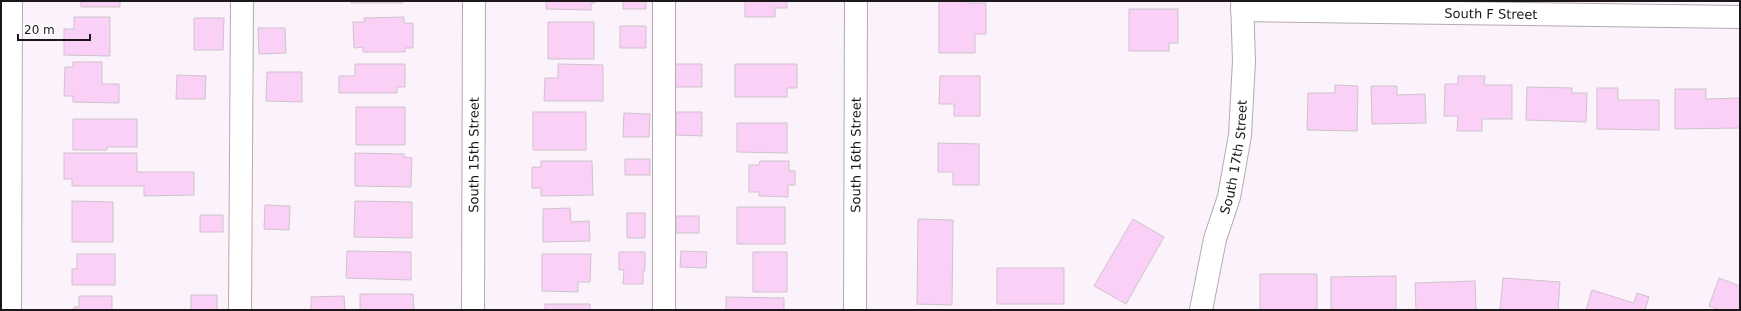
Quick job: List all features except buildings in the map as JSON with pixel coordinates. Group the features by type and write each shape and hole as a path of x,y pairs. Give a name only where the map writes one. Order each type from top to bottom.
{"street":[{"path":"10,310 11,1"},
{"path":"240,310 242,1"},
{"name":"South 15th Street","path":"473,310 474,1"},
{"path":"664,1 664,310"},
{"name":"South 16th Street","path":"854,310 856,1"},
{"name":"South F Street","path":"1242,6 1740,17"},
{"name":"South 17th Street","path":"1201,310 1215,239 1230,197 1240,135 1244,61 1242,6"}]}
